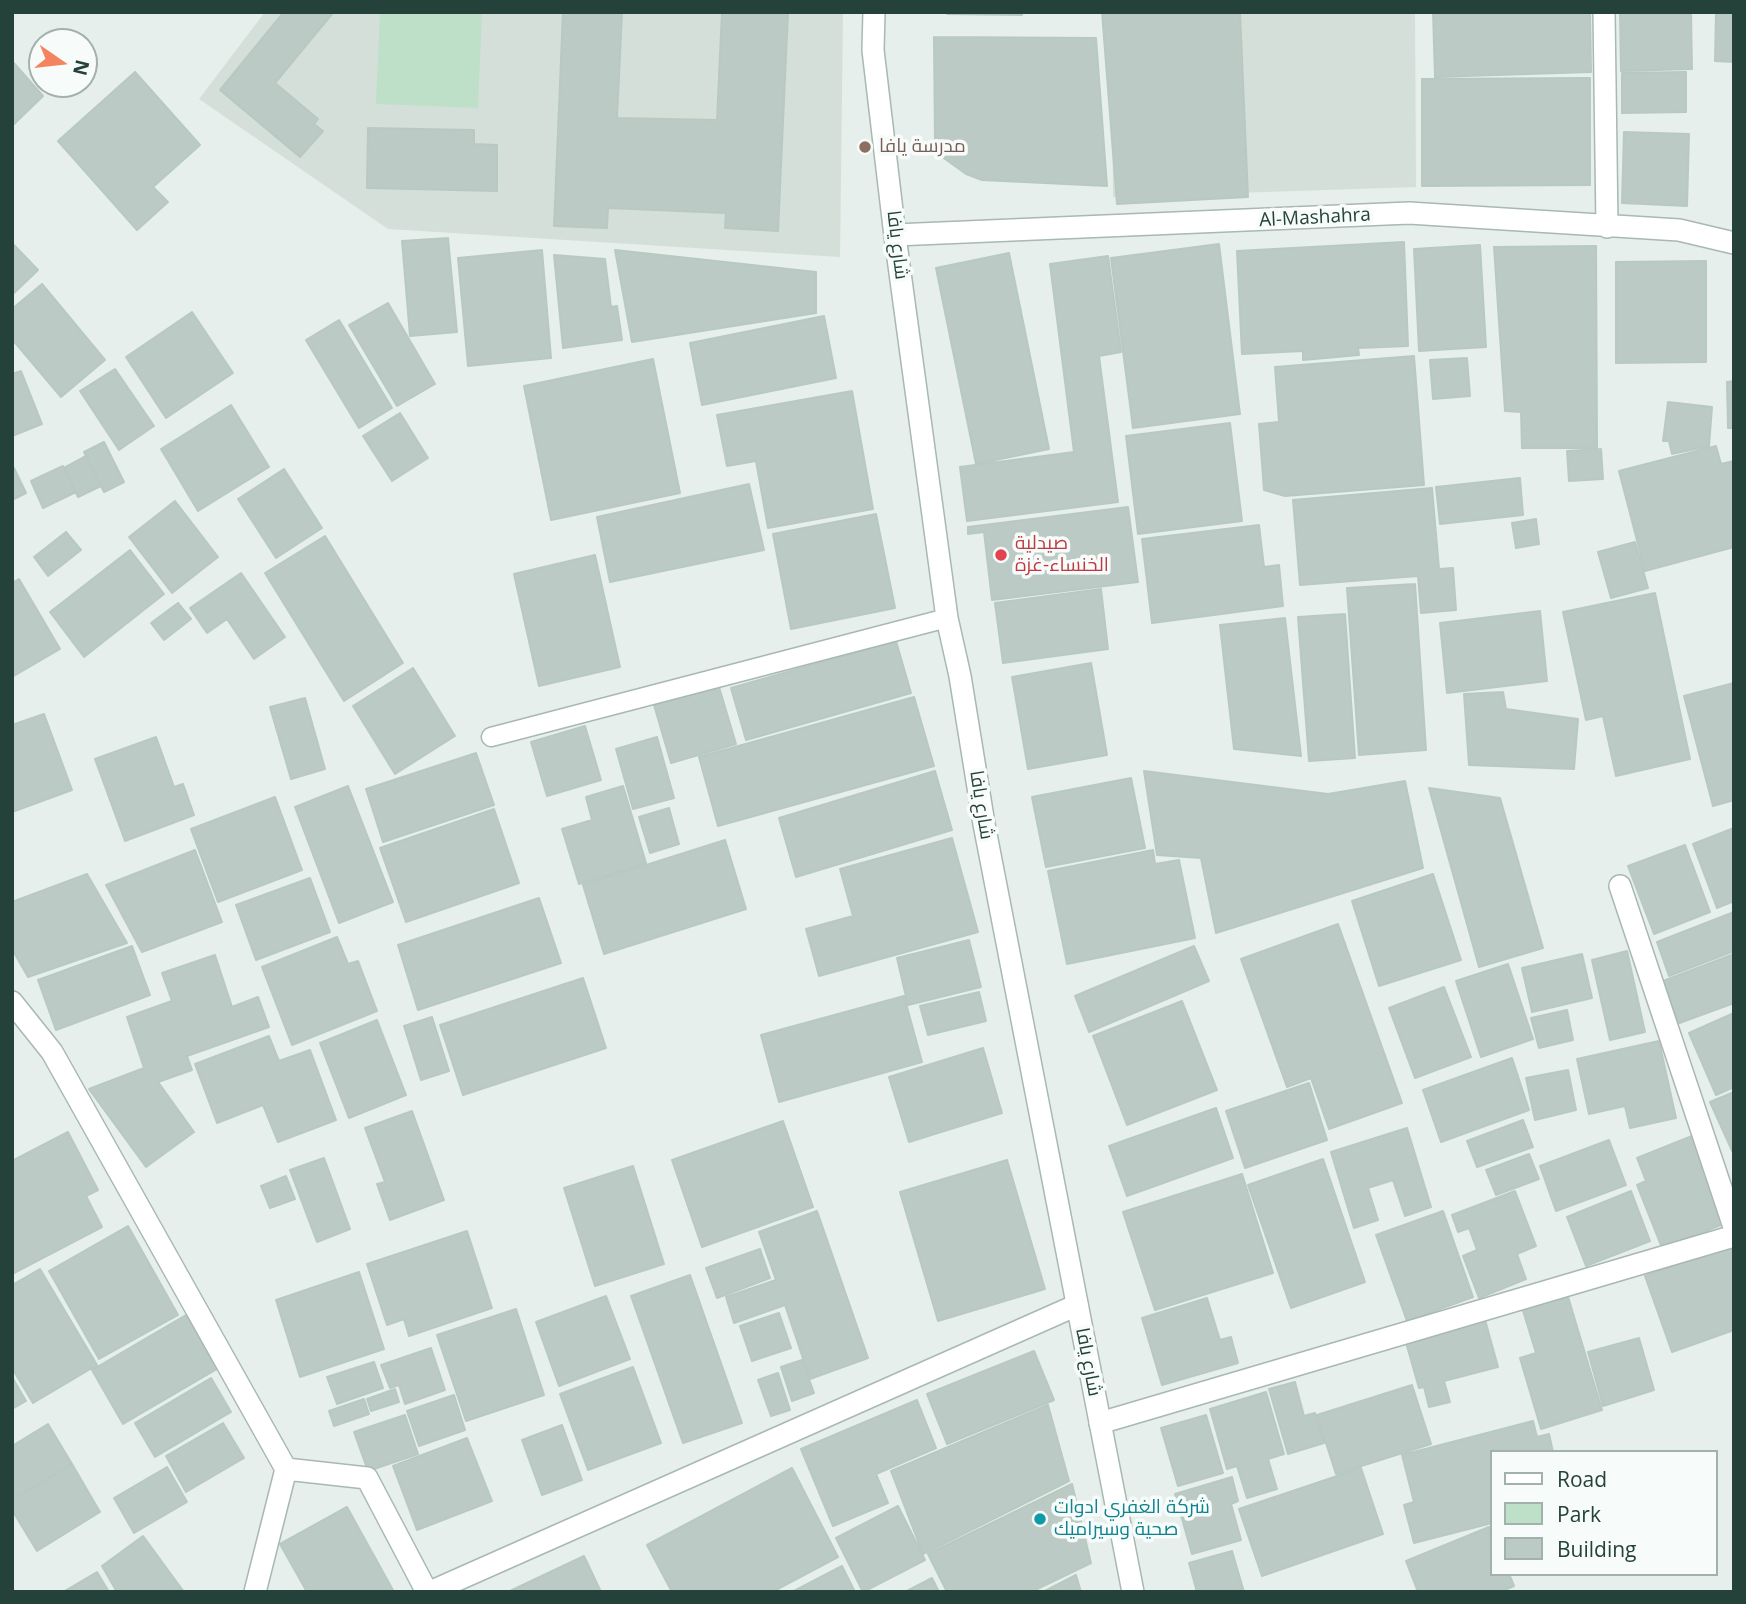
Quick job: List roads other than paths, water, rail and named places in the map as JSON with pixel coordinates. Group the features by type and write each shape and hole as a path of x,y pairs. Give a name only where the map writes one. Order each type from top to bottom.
{"street":[{"name":"شارع يافا","path":"874,12 873,50 895,235 947,618 960,676 984,824 1133,1592"},
{"path":"1604,12 1606,227"},
{"name":"Al-Mashahra","path":"895,235 1409,213 1679,230 1734,243"},
{"path":"1620,886 1734,1227"},
{"path":"12,1002 52,1052 286,1469 255,1592"},
{"path":"1100,1423 1734,1236"},
{"path":"286,1469 367,1478 428,1592 1077,1305"}],"lane":[{"path":"491,737 947,618"}],"place":[{"name":"مدرسة يافا","path":"865,147"},
{"name":"صيدلية الخنساء-غزة","path":"1001,555"},
{"name":"شركة الغفري ادوات صحية وسيراميك","path":"1040,1519"}]}
